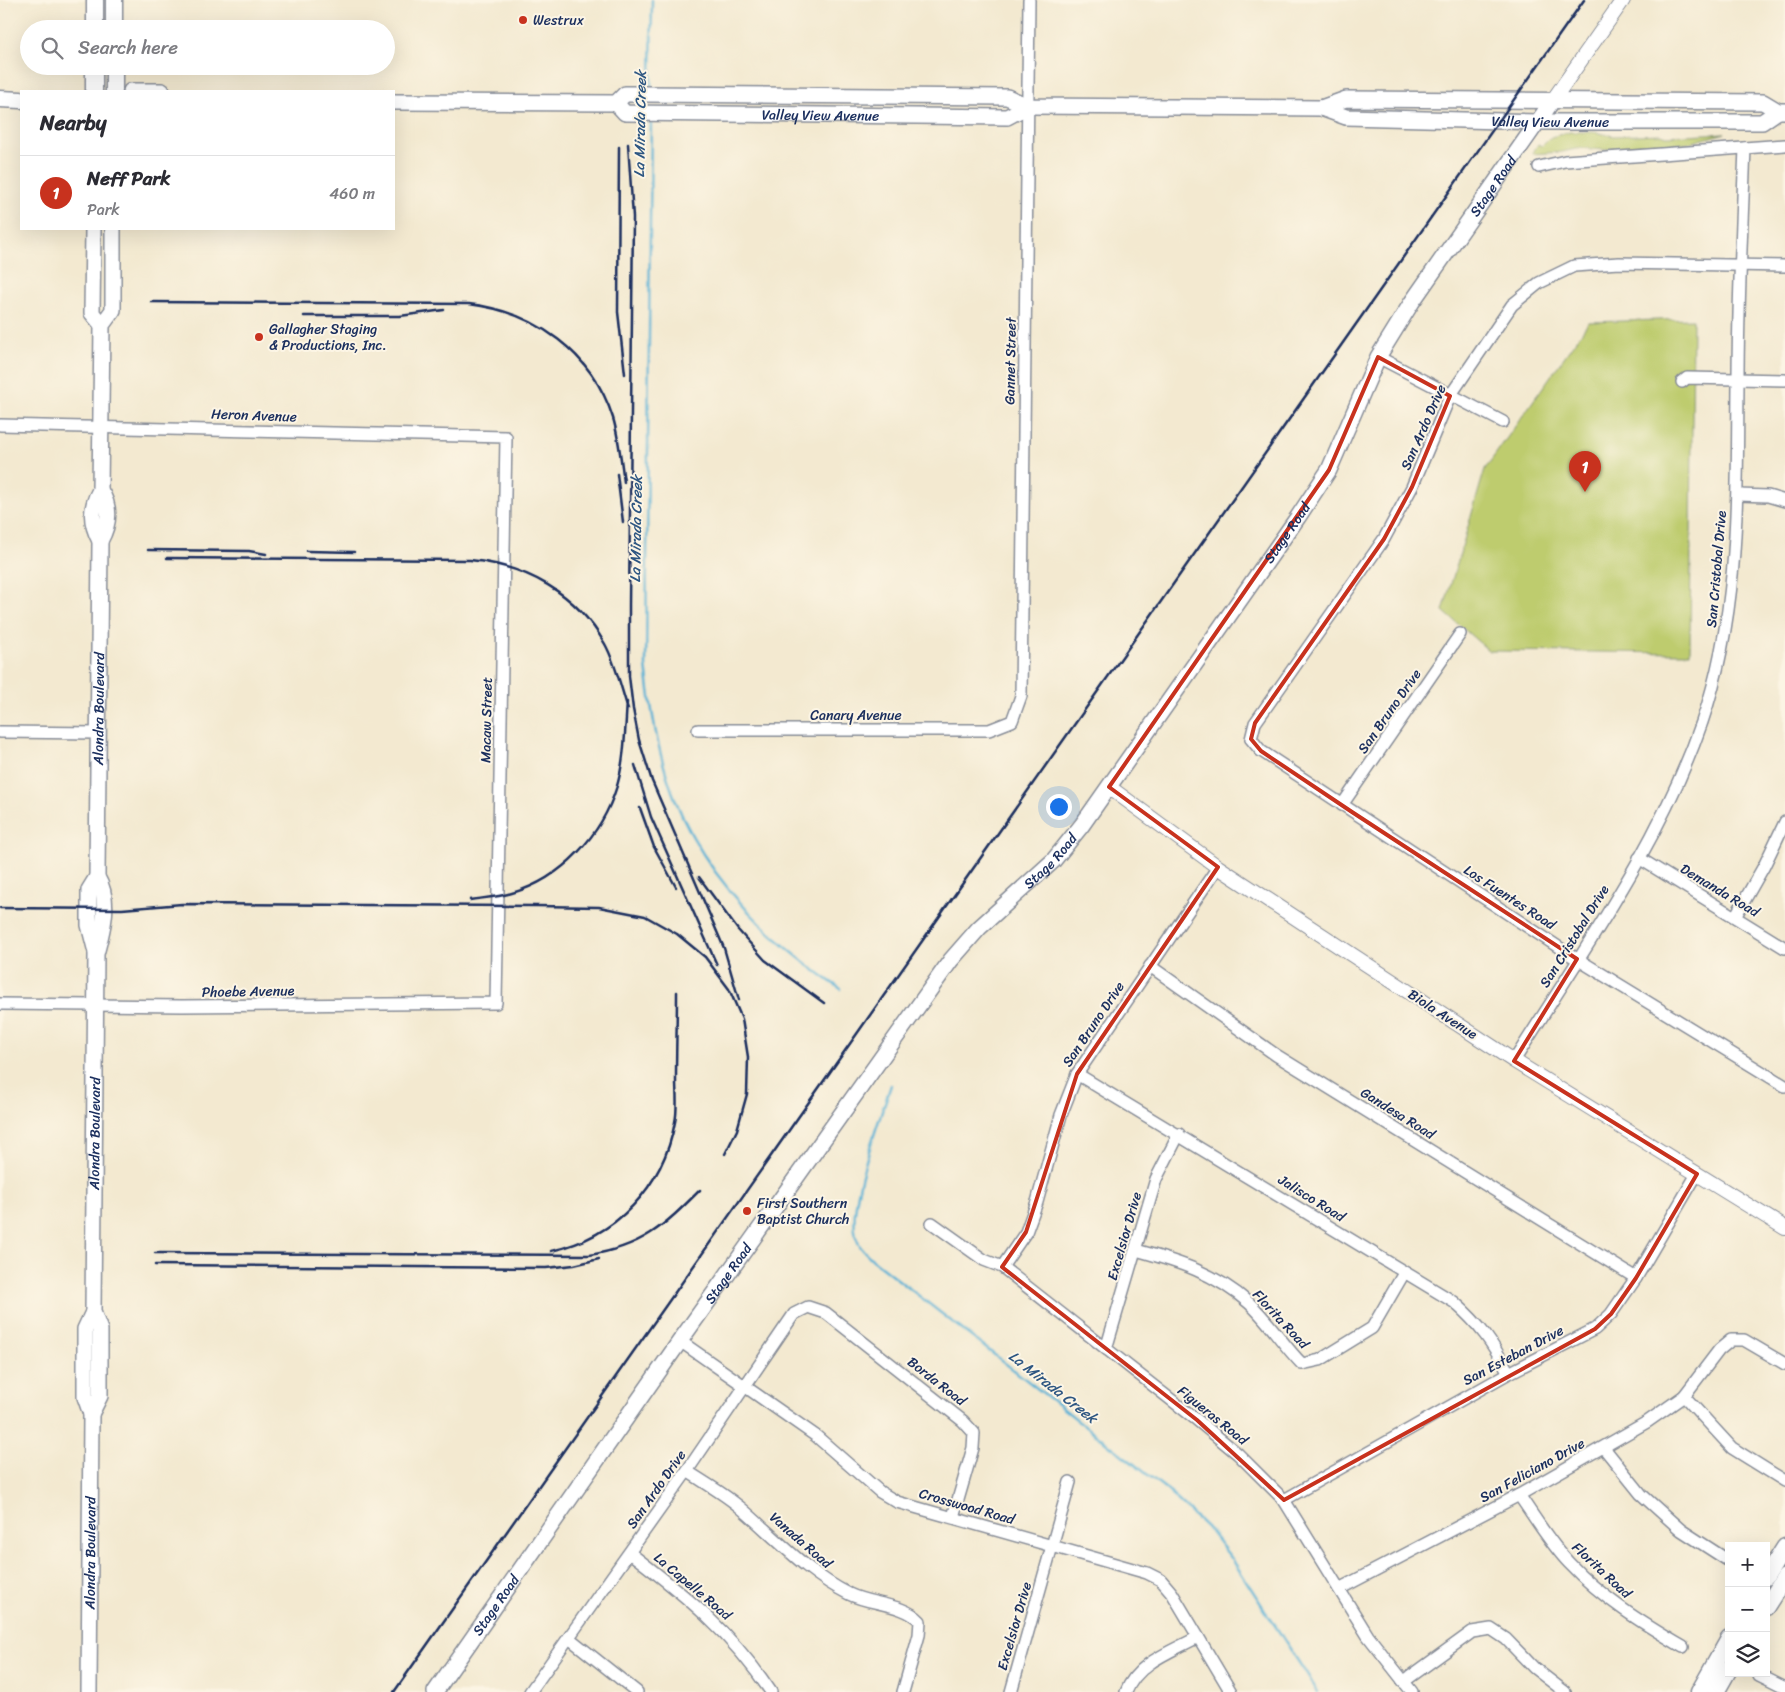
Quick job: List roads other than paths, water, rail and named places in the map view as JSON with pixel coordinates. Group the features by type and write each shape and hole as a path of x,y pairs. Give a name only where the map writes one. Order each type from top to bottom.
{"main road":[{"path":"95,0 95,20"},
{"path":"114,0 114,20"},
{"path":"94,75 94,90"},
{"path":"114,75 114,90"},
{"name":"Valley View Avenue","path":"395,102 616,103 625,94 1007,97 1028,106 1321,108 1346,117 1537,122 1762,122 1781,111"},
{"name":"Valley View Avenue","path":"1321,108 1346,99 1553,100 1763,102 1781,111"},
{"path":"0,100 20,100"},
{"name":"Stage Road","path":"435,1692 680,1341 951,960 980,928 1053,861 1109,787 1329,470 1378,357 1412,302 1553,100"},
{"name":"Valley View Avenue","path":"616,103 625,114 1007,117 1028,106"},
{"name":"Alondra Boulevard","path":"93,230 92,313 102,326"},
{"name":"Alondra Boulevard","path":"89,1692 91,1414 100,1396 100,1330 93,1312 96,954 89,925 89,890 97,877 100,541 92,527 92,504 100,490 102,326 113,310 113,230"},
{"path":"1770,1571 1785,1547"},
{"path":"1770,1601 1785,1577"},
{"path":"1699,1692 1725,1646"},
{"path":"1716,1692 1725,1676"}],"street":[{"name":"Gannet Street","path":"1012,721 1021,696 1029,0"},
{"name":"Stage Road","path":"1553,100 1623,0"},
{"path":"1539,167 1565,161 1785,145"},
{"name":"San Cristobal Drive","path":"1514,1061 1639,858 1677,784 1702,723 1716,676 1727,628 1733,584 1738,495 1738,379 1744,148"},
{"name":"San Ardo Drive","path":"1251,739 1255,723 1384,539 1412,487 1450,396 1512,305 1539,283 1574,266 1619,263 1740,264"},
{"path":"1740,264 1785,266"},
{"path":"1378,357 1503,422"},
{"path":"1682,382 1687,378 1785,380"},
{"name":"Heron Avenue","path":"0,425 506,436"},
{"name":"Macaw Street","path":"496,1004 506,436"},
{"path":"1738,495 1768,496 1785,501"},
{"name":"San Bruno Drive","path":"1342,805 1460,634"},
{"name":"Canary Avenue","path":"698,730 989,730 1012,721"},
{"path":"0,732 98,733"},
{"name":"Los Fuentes Road","path":"1251,739 1261,751 1577,958 1785,1086"},
{"name":"Biola Avenue","path":"1109,787 1218,867 1514,1061 1785,1228"},
{"path":"1735,916 1764,866 1785,822"},
{"name":"Demanda Road","path":"1639,858 1785,948"},
{"name":"San Bruno Drive","path":"1002,1267 1026,1232 1037,1202 1062,1115 1077,1074 1218,867"},
{"name":"Gandesa Road","path":"1150,966 1276,1055 1636,1278"},
{"name":"Phoebe Avenue","path":"0,1004 191,1006 496,1004"},
{"name":"Jalisco Road","path":"1077,1074 1454,1302 1477,1322 1490,1339 1509,1373"},
{"name":"Excelsior Drive","path":"1106,1349 1156,1179 1179,1134"},
{"name":"San Esteban Drive","path":"1284,1500 1509,1373 1595,1329 1611,1314 1636,1278 1697,1174"},
{"name":"Figueras Road","path":"932,1223 984,1260 1002,1267 1238,1454 1284,1500 1368,1636 1402,1682 1412,1692"},
{"name":"Florita Road","path":"1136,1250 1188,1264 1213,1278 1248,1303 1302,1364 1320,1360 1372,1328 1404,1273"},
{"name":"San Ardo Drive","path":"530,1692 630,1553 794,1314 808,1307"},
{"name":"Borda Road","path":"808,1307 826,1313 963,1421 974,1433 973,1448 953,1517"},
{"name":"San Feliciano Drive","path":"1340,1589 1519,1495 1647,1422 1684,1396 1719,1350 1731,1340 1744,1340 1785,1364"},
{"name":"Crosswood Road","path":"680,1341 816,1436 880,1492 897,1502 1147,1573 1161,1580 1172,1593 1231,1692"},
{"path":"1684,1396 1732,1448 1785,1481"},
{"path":"1604,1448 1641,1494 1681,1530 1725,1558"},
{"name":"Vanada Road","path":"687,1471 738,1506 806,1567 827,1582 859,1598 912,1613 920,1621 919,1635 903,1692"},
{"name":"Excelsior Drive","path":"1011,1692 1070,1482"},
{"name":"Florita Road","path":"1519,1495 1545,1533 1575,1569 1627,1613 1683,1647"},
{"name":"La Capelle Road","path":"630,1553 704,1611 755,1668 771,1692"},
{"path":"1402,1682 1472,1632 1491,1629 1506,1639 1534,1668 1565,1692"},
{"path":"1126,1692 1131,1678 1145,1665 1198,1637"},
{"path":"569,1638 637,1692"},
{"path":"1763,1677 1785,1688"}],"waterway":[{"name":"La Mirada Creek","path":"651,89 652,0"},
{"name":"La Mirada Creek","path":"651,117 646,665 656,733 675,799 688,828 704,856 723,882 766,929 790,951 841,989"},
{"name":"La Mirada Creek","path":"891,1085 859,1188 855,1210 855,1228 860,1247 873,1260 1166,1489 1211,1532 1232,1559 1318,1692"}],"railway":[{"path":"394,1692 1584,0"},
{"path":"628,144 633,217 629,606 629,676 633,709 639,740 652,781 724,948 739,1000"},
{"path":"619,147 618,312 625,374"},
{"path":"151,302 469,304 493,308 516,316 538,326 558,339 576,355 591,373 603,394 613,418 624,482"},
{"path":"304,316 400,316 444,310"},
{"path":"617,474 623,522"},
{"path":"148,550 249,551 266,554"},
{"path":"307,551 354,552"},
{"path":"167,558 470,560 511,568 548,585 580,610 605,644 618,676 628,709"},
{"path":"470,900 512,893 530,886 563,866 578,853 590,838 610,804 620,776 627,702"},
{"path":"635,765 651,817 717,965"},
{"path":"640,808 654,847 676,887"},
{"path":"699,877 738,930 765,960 824,1003"},
{"path":"0,908 122,909 182,904 537,906 599,907 645,916 677,934 705,957 729,989 742,1019 748,1057 747,1094 737,1130 725,1154"},
{"path":"551,1251 574,1244 596,1234 616,1221 633,1206 648,1188 660,1168 669,1146 676,1112 677,992"},
{"path":"155,1253 589,1255 624,1247 651,1233 675,1214 700,1190"},
{"path":"155,1265 546,1268 574,1265 599,1259"}],"place":[{"name":"Westrux","path":"523,20"},
{"name":"Gallagher Staging & Productions, Inc.","path":"259,337"},
{"name":"Neff Park","path":"1585,492"},
{"name":"First Southern Baptist Church","path":"747,1211"}]}
